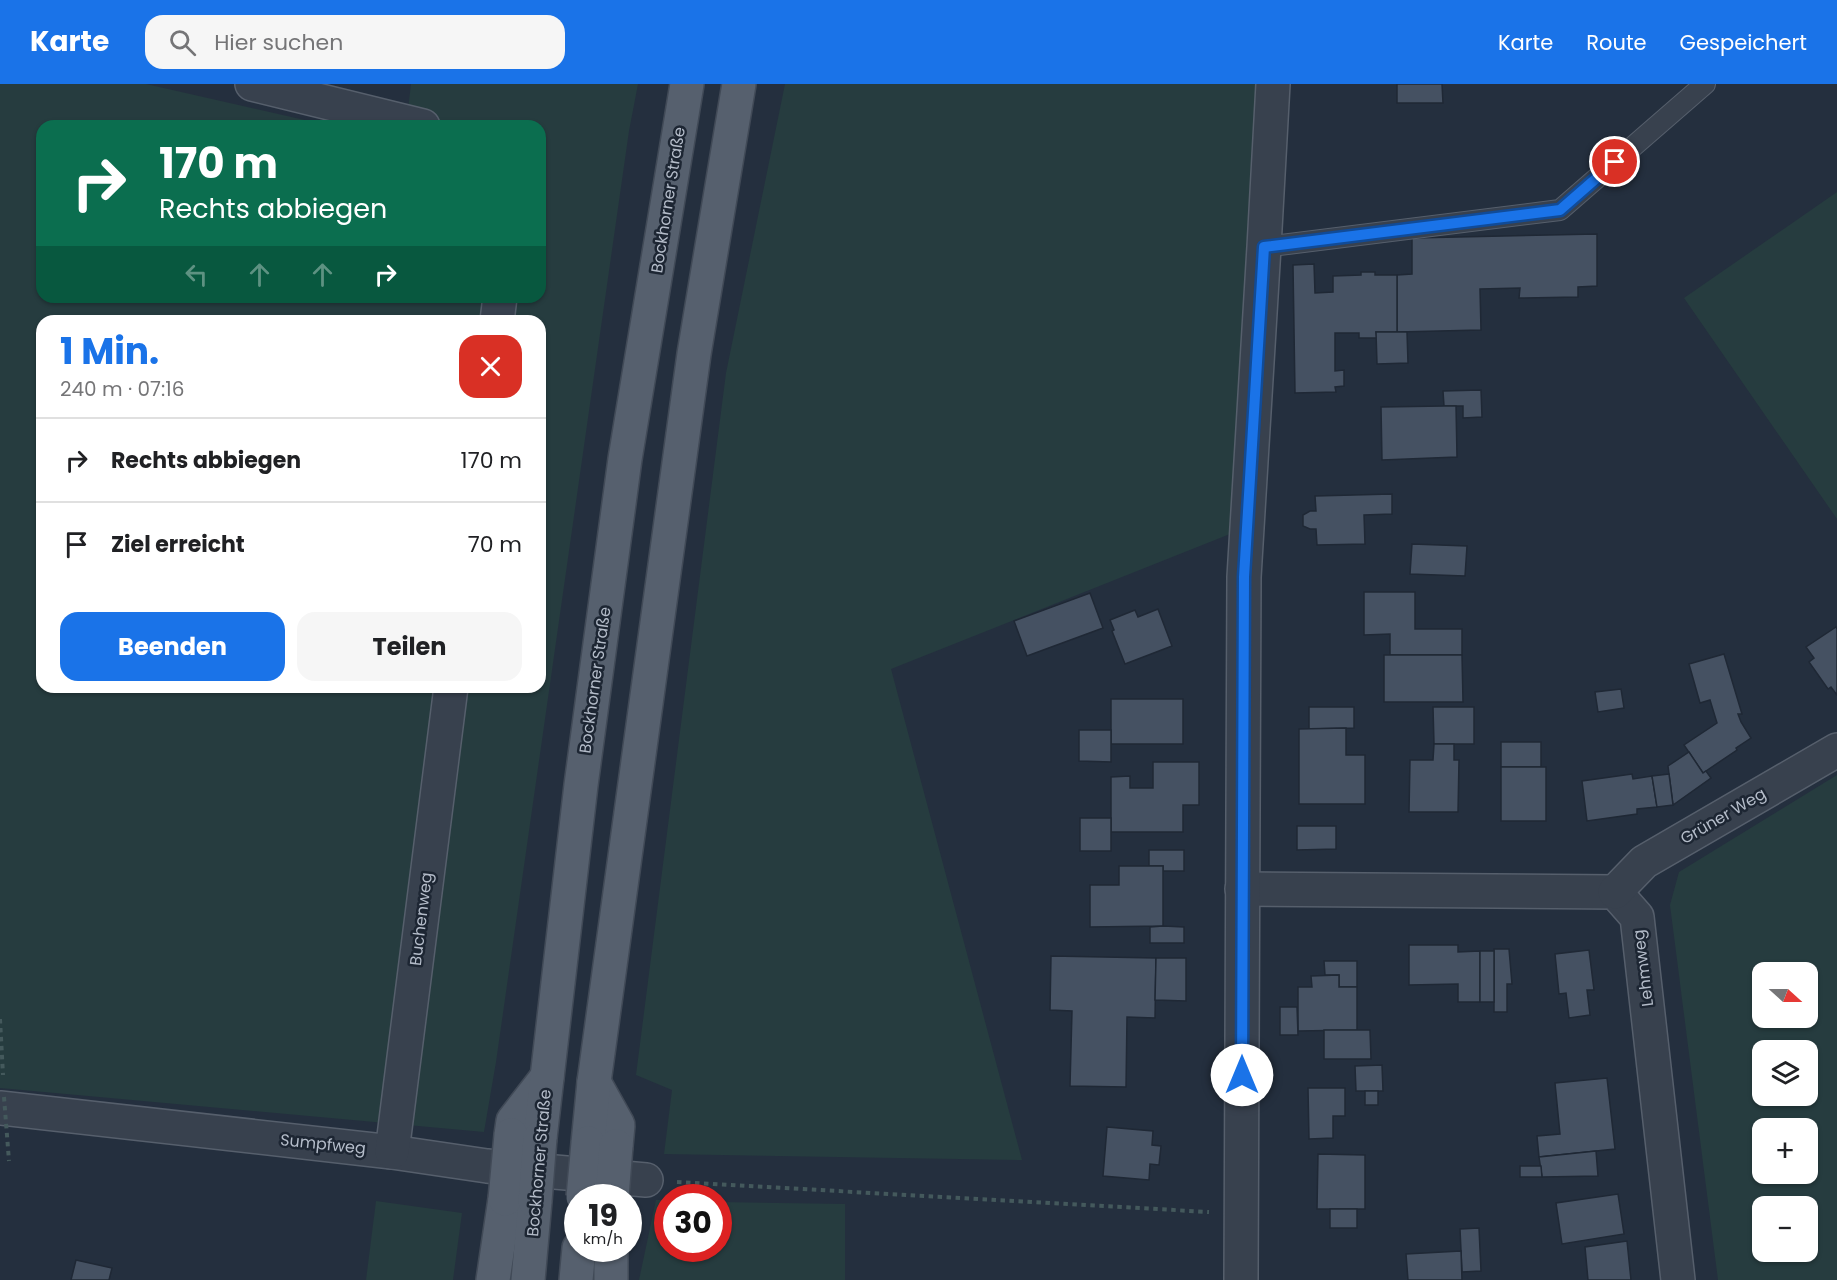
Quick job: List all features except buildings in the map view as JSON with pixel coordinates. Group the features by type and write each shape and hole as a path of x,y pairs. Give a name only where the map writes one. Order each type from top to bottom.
{"main road":[{"name":"Bockhorner Straße","path":"528,1280 520,1200 526,1137 547,1077 581,785 625,459 687,84"},
{"path":"588,1184 602,1144 618,1125 594,1082 694,354 740,84"},
{"path":"602,1144 610,1184"},
{"path":"493,1280 520,1200"},
{"path":"576,1280 578,1262"},
{"path":"611,1262 611,1280"}],"street":[{"path":"252,84 399,120"},
{"path":"1241,1280 1244,577 1273,84"},
{"name":"Buchenweg","path":"392,1152 450,693"},
{"name":"Grüner Weg","path":"1615,892 1644,862 1837,750"},
{"path":"1242,889 1615,892"},
{"name":"Lehmweg","path":"1615,892 1637,917 1678,1280"},
{"name":"Sumpfweg","path":"2,1097 487,1166 646,1180"}],"lane":[{"path":"1264,247 1560,210 1705,84"}],"path":[{"path":"0,1019 2,1097 9,1161"},
{"path":"646,1180 1243,1214"}],"green space":[{"path":"0,84 146,84 305,120 36,120 36,303 546,303 546,120 407,120 411,84 638,84 629,131 496,1062 484,1132 0,1088"},
{"path":"785,84 1258,84 1230,534 891,669 1022,1160 664,1154 672,1090 636,1075 726,373"},
{"path":"1837,192 1837,519 1684,298"},
{"path":"1837,775 1837,1280 1718,1280 1670,905 1679,872"},
{"path":"376,1201 462,1213 453,1280 366,1280"},
{"path":"732,1202 845,1204 845,1280 639,1280 654,1209 654,1262 732,1262"}],"route":[{"path":"1242,1075 1244,577 1264,247 1560,210 1615,162"}]}
